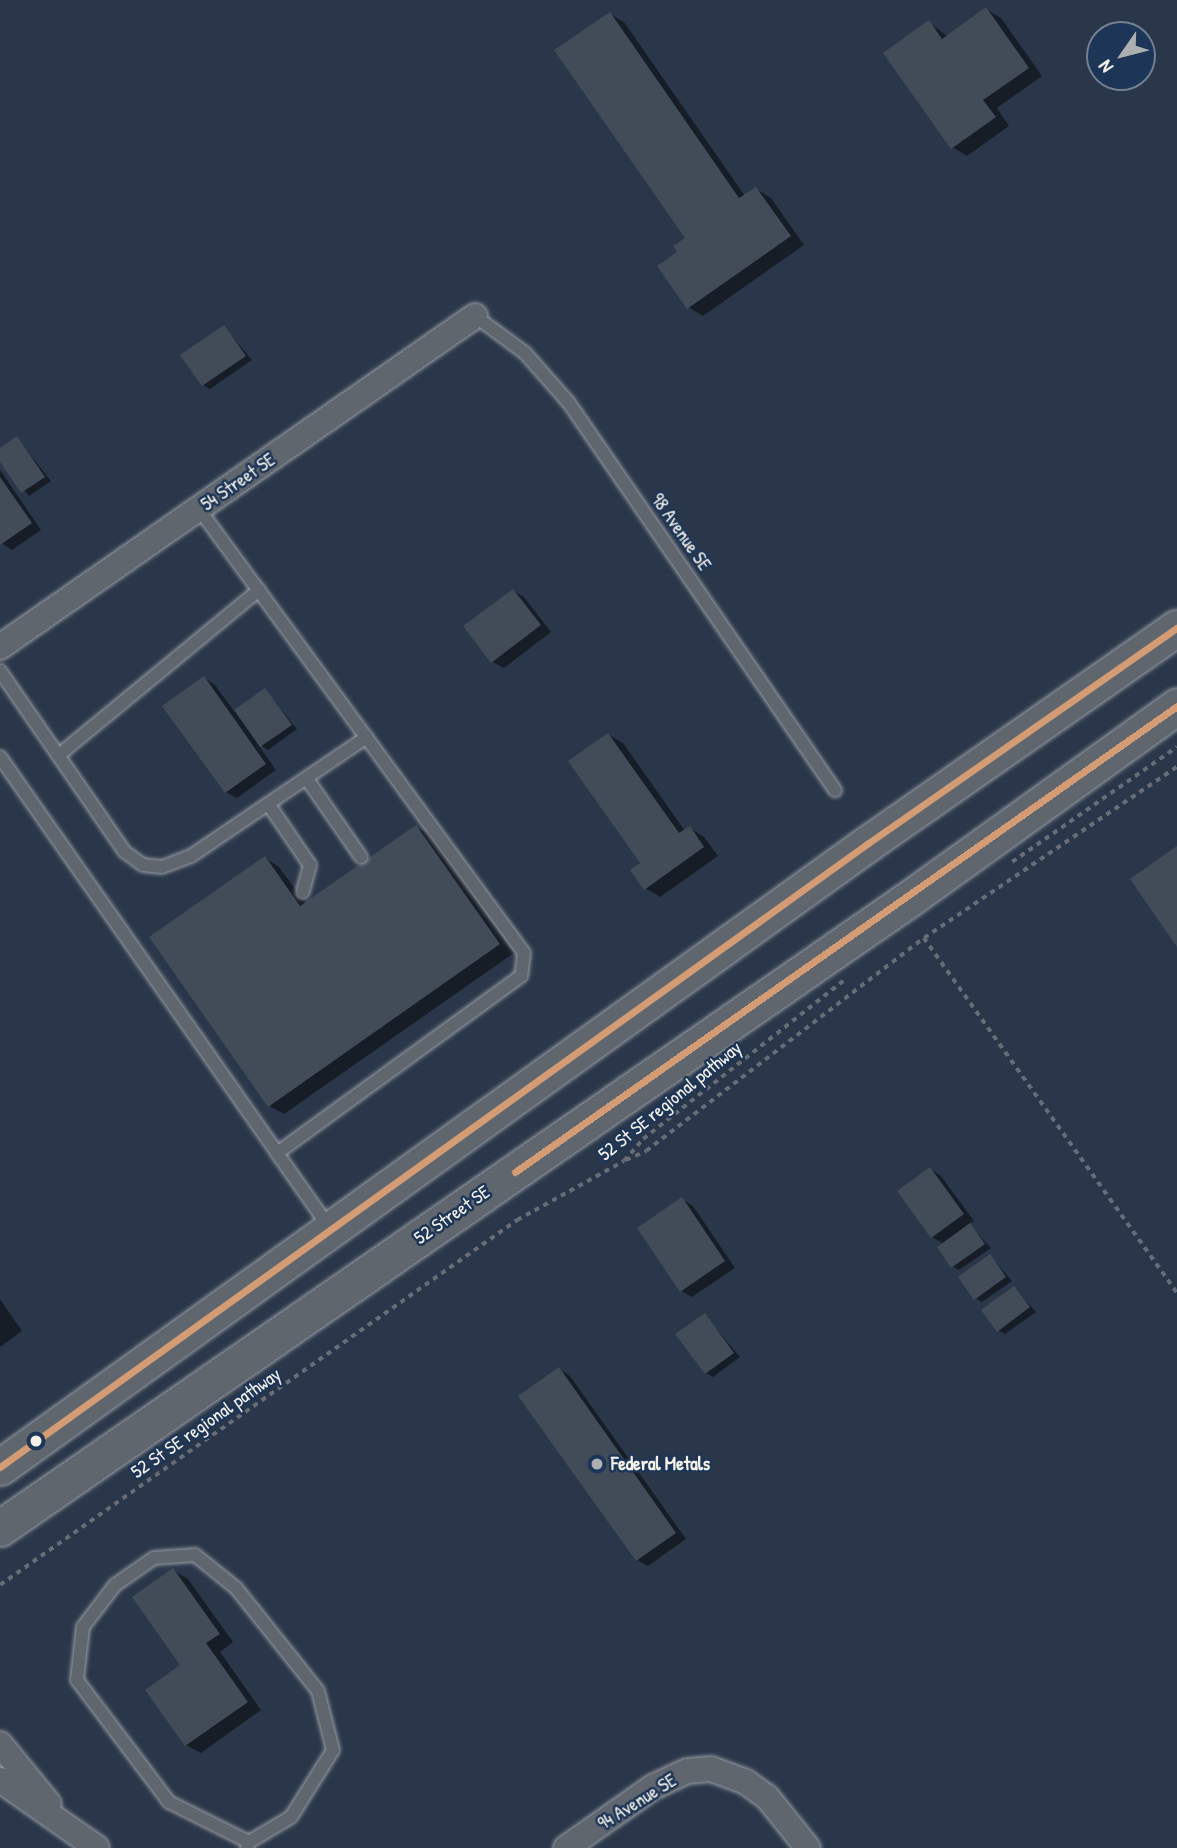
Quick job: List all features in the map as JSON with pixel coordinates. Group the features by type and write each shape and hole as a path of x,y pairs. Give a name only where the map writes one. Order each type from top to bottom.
{"main road":[{"path":"0,1467 867,844 1177,628"},
{"name":"52 Street SE","path":"0,1528 895,909 1177,706"}],"street":[{"name":"54 Street SE","path":"0,647 475,316"},
{"path":"0,1744 69,1829"},
{"name":"94 Avenue SE","path":"566,1848 653,1787 688,1771 711,1769 746,1782 767,1797 808,1848"},
{"path":"0,1780 97,1848"}],"lane":[{"name":"98 Avenue SE","path":"475,316 525,353 569,404 835,790"},
{"path":"199,509 514,935 524,953 521,976 277,1153"},
{"path":"60,754 259,590"},
{"path":"0,671 60,754 125,852 143,865 162,867 191,856 367,737"},
{"path":"0,757 331,1229"},
{"path":"307,779 361,857"},
{"path":"269,805 310,865 303,892"},
{"path":"195,1555 236,1588 318,1691 333,1750 291,1817 248,1845 169,1802 77,1680 83,1627 115,1585 154,1558 195,1555"}],"path":[{"path":"1005,867 1177,747"},
{"path":"624,1161 646,1151 924,937 1177,767"},
{"path":"924,937 1177,1293"},
{"name":"52 St SE regional pathway","path":"0,1585 517,1220 624,1161 643,1139 850,976"}],"building":[{"path":"986,7 1029,68 983,100 996,117 951,149 883,53 929,20 942,39"},
{"path":"610,12 739,198 756,187 791,236 687,309 657,266 677,252 673,246 685,238 554,50"},
{"path":"224,325 246,356 202,386 180,355"},
{"path":"17,436 45,477 21,493 0,462 0,448"},
{"path":"0,477 32,523 0,545"},
{"path":"513,589 541,625 491,663 463,626"},
{"path":"204,676 266,764 225,793 162,706"},
{"path":"265,688 292,725 260,747 234,710"},
{"path":"608,733 679,833 690,826 704,847 644,890 630,870 640,863 568,761"},
{"path":"416,825 500,944 268,1107 149,937 265,856 300,906"},
{"path":"1177,846 1177,947 1130,879"},
{"path":"930,1167 964,1214 931,1238 897,1191"},
{"path":"682,1197 725,1261 680,1292 637,1228"},
{"path":"970,1223 985,1244 951,1268 937,1247"},
{"path":"990,1254 1006,1277 974,1300 958,1277"},
{"path":"1014,1286 1030,1307 997,1332 981,1310"},
{"path":"705,1313 734,1353 705,1374 675,1334"},
{"name":"Federal Metals","path":"559,1367 676,1533 636,1561 518,1396"},
{"path":"173,1568 220,1634 206,1643 248,1702 185,1746 145,1690 180,1665 132,1597"}],"transit line":[{"path":"0,1467 867,844 1177,628"},
{"path":"515,1172 1177,706"}],"place":[{"name":"Federal Metals","path":"597,1464"}]}
